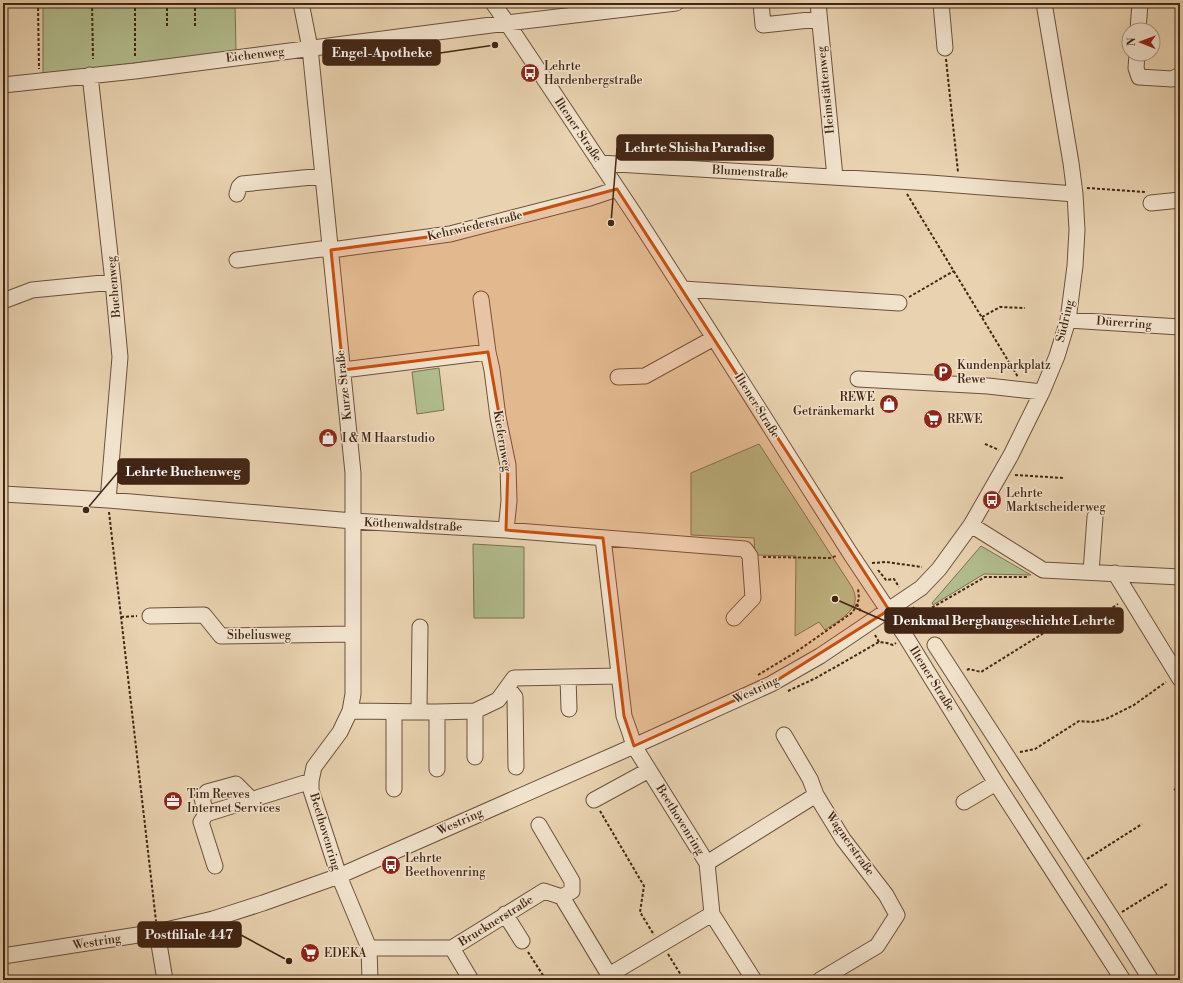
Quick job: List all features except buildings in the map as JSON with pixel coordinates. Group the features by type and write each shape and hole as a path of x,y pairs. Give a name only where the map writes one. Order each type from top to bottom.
{"street":[{"name":"Kurze Straße","path":"300,3 310,48 331,250 353,473 352,521"},
{"name":"Iltener Straße","path":"493,3 508,23 683,289 850,553 889,610 996,783 1123,980"},
{"name":"Eichenweg","path":"3,85 508,23 598,8 676,3"},
{"path":"761,3 763,25 819,19"},
{"name":"Heimstättenweg","path":"818,3 835,177"},
{"path":"941,3 945,48"},
{"name":"Südring","path":"889,610 921,588 939,569 971,525 1001,474 1042,392 1057,356 1068,320 1075,266 1077,230 1074,191 1044,3"},
{"path":"1139,22 1140,3"},
{"path":"1136,62 1136,68 1139,77 1172,79 1180,75"},
{"name":"Buchenweg","path":"90,75 114,282 120,357 108,500"},
{"name":"Blumenstraße","path":"600,163 900,181 959,186 1074,191"},
{"path":"238,194 239,187 242,184 323,176"},
{"name":"Kehrwiederstraße","path":"331,250 450,234 590,198 617,189"},
{"path":"1151,203 1180,200"},
{"path":"237,260 321,249 331,250"},
{"path":"3,301 32,290 114,282"},
{"path":"683,289 899,303"},
{"name":"Kiefernweg","path":"481,299 498,417 508,465 509,501 506,530"},
{"name":"Dürerring","path":"1068,320 1180,327"},
{"path":"618,377 645,376 714,338"},
{"path":"343,370 488,352"},
{"path":"858,379 988,386 1042,392"},
{"name":"Köthenwaldstraße","path":"3,494 108,500 352,521 506,530 745,549 750,556"},
{"path":"1091,572 1095,517"},
{"name":"Beethovenring","path":"352,521 353,694 350,711 340,732 314,767 311,790 338,876 369,948 370,980"},
{"path":"971,525 1043,570 1180,577"},
{"name":"Beethovenring","path":"603,538 624,716 634,746 707,863 712,914 754,980"},
{"path":"734,618 753,598 750,556"},
{"path":"1115,573 1178,677"},
{"name":"Westring","path":"3,956 71,946 156,926 213,919 338,876 771,684 820,656 889,610"},
{"name":"Sibeliusweg","path":"150,616 204,615 221,636 353,634"},
{"path":"419,712 420,627"},
{"name":"Iltener Straße","path":"935,645 1151,980"},
{"path":"350,711 475,711 498,700 514,678 619,676"},
{"path":"568,677 569,708"},
{"path":"508,688 515,697 516,766"},
{"path":"475,711 475,757"},
{"path":"394,712 394,789"},
{"path":"437,712 438,769"},
{"path":"707,863 816,795 810,779 784,734"},
{"path":"594,800 649,770"},
{"path":"216,866 201,822 206,814 311,781"},
{"path":"964,802 996,783"},
{"path":"206,814 202,798 206,792 236,784 251,799"},
{"name":"Wagnerstraße","path":"816,795 843,839 886,895 897,915 877,946 820,980"},
{"path":"539,825 572,881 572,891 562,897 610,978 661,944 712,914"},
{"name":"Brucknerstraße","path":"369,948 452,948 544,891 562,897"},
{"path":"505,914 522,941"},
{"path":"156,926 165,980"},
{"name":"Brucknerstraße","path":"452,948 471,980"}],"path":[{"path":"38,3 39,81"},
{"path":"92,3 93,59"},
{"path":"135,3 135,70"},
{"path":"167,3 167,26"},
{"path":"195,3 195,28"},
{"path":"945,48 959,186"},
{"path":"900,181 1027,391"},
{"path":"1074,191 1148,192 1151,203"},
{"path":"899,303 954,271"},
{"path":"982,317 1000,307 1025,308"},
{"path":"1001,474 1064,478"},
{"path":"108,500 156,926"},
{"path":"750,556 830,558 850,553"},
{"path":"872,563 886,562 939,569"},
{"path":"919,615 985,577 1035,578 1043,570"},
{"path":"754,677 796,652 853,612 859,599 858,589"},
{"name":"Iltener Straße","path":"956,677 969,669 981,672 1047,631 1055,628 1080,629 1129,596"},
{"path":"121,617 150,616"},
{"path":"1009,759 1018,753 1036,750 1079,721 1092,722 1106,719 1134,705 1178,677"},
{"path":"1174,790 1180,786"},
{"path":"594,800 644,886 640,912 684,980"},
{"path":"1078,865 1142,824"},
{"path":"1112,918 1167,884"},
{"path":"156,926 163,918"},
{"path":"522,941 546,980"}],"highlighted area":[{"path":"617,189 889,610 771,684 634,746 624,716 603,538 506,530 508,465 488,352 343,370 331,250 450,234"}],"green space":[{"path":"43,3 235,3 236,51 43,74"},
{"path":"439,368 444,410 417,414 412,372"},
{"path":"759,444 852,587 855,596 853,607 845,616 825,630 819,622 795,636 796,556 755,555 754,538 691,535 691,473"},
{"path":"473,544 524,547 524,618 474,618"},
{"path":"981,546 1031,575 984,574 933,605 932,603"}],"place":[{"name":"Engel-Apotheke","path":"495,45"},
{"name":"Lehrte Hardenbergstraße","path":"530,73"},
{"name":"Lehrte Shisha Paradise","path":"611,223"},
{"name":"Kundenparkplatz Rewe","path":"943,372"},
{"name":"REWE Getränkemarkt","path":"889,404"},
{"name":"REWE","path":"933,419"},
{"name":"I & M Haarstudio","path":"328,438"},
{"name":"Lehrte Marktscheiderweg","path":"992,500"},
{"name":"Lehrte Buchenweg","path":"86,510"},
{"name":"Denkmal Bergbaugeschichte Lehrte","path":"835,599"},
{"name":"Tim Reeves Internet Services","path":"173,801"},
{"name":"Lehrte Beethovenring","path":"391,865"},
{"name":"EDEKA","path":"310,953"},
{"name":"Postfiliale 447","path":"289,961"}]}
